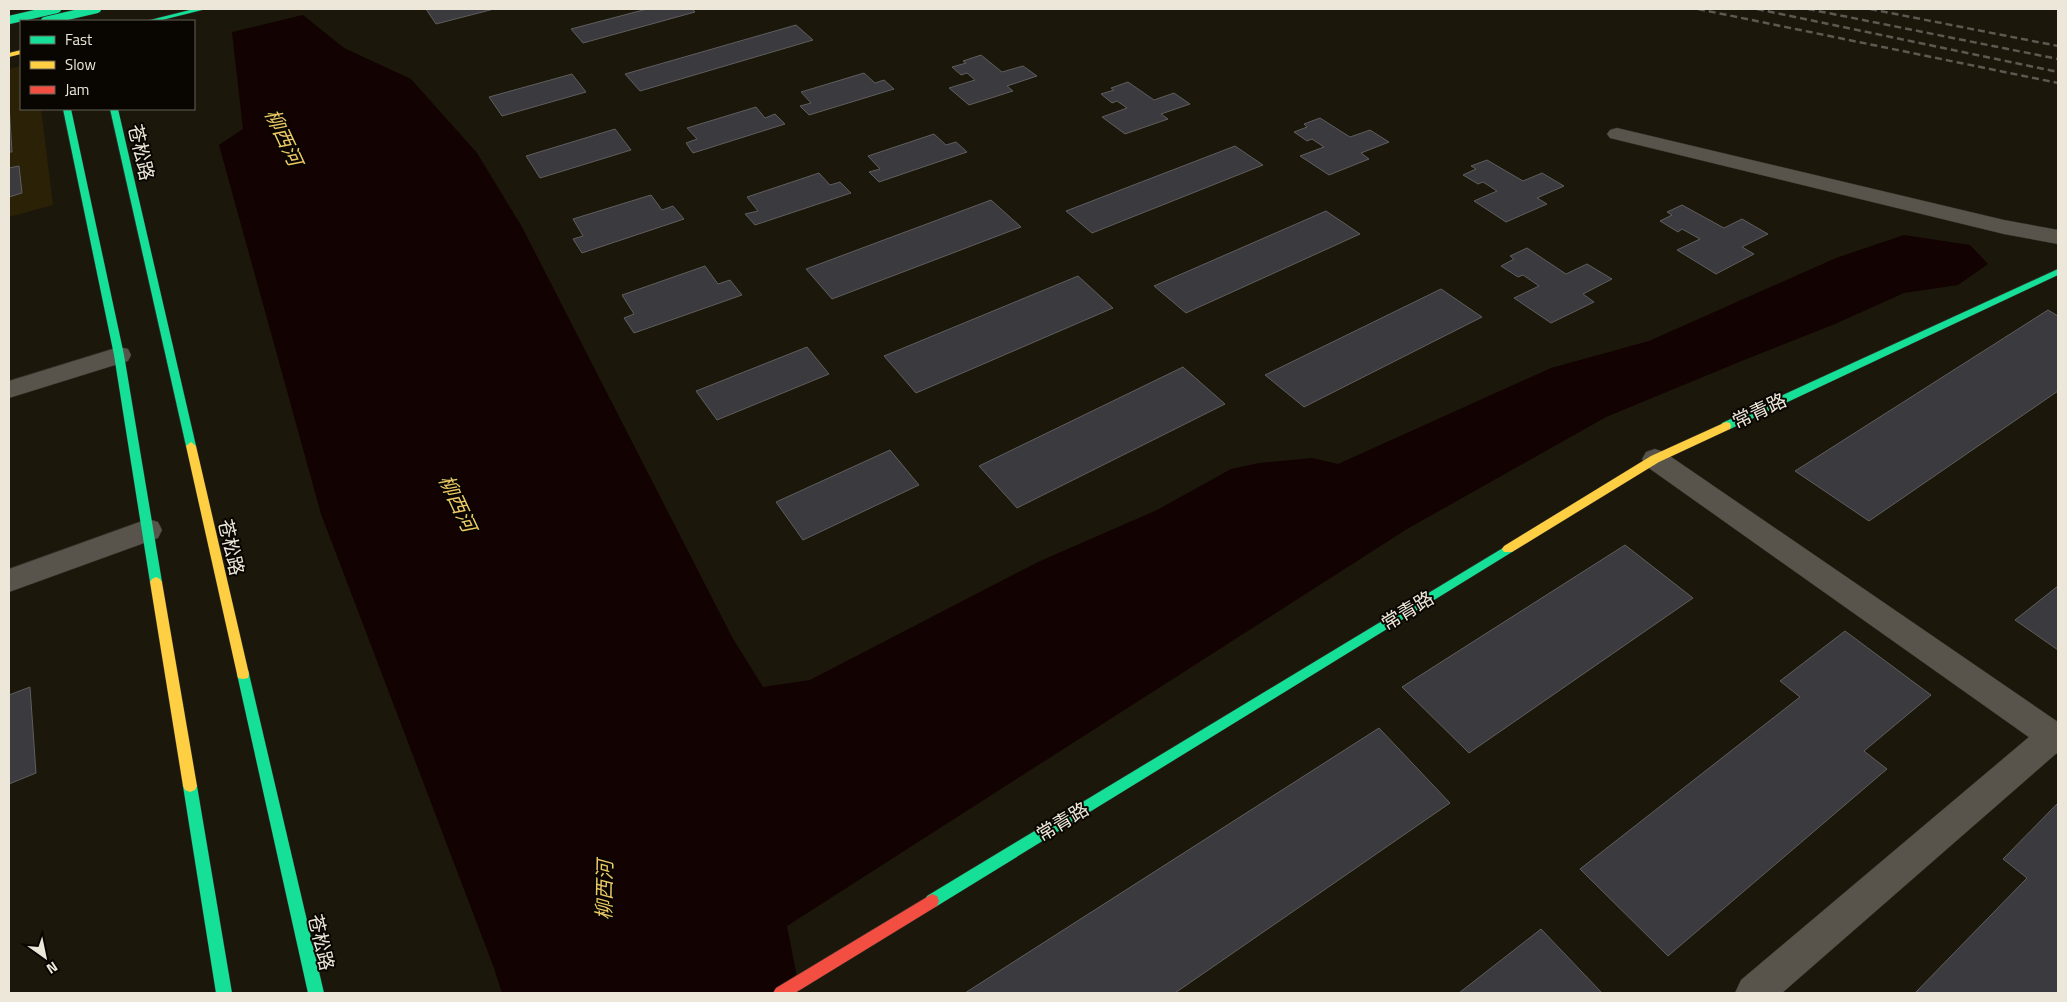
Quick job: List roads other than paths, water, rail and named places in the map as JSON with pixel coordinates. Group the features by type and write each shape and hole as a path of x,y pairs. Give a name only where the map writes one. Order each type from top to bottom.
{"main road":[{"path":"9,20 57,9"},
{"path":"49,20 97,9"},
{"path":"154,20 202,9"},
{"path":"67,110 118,355 224,993"},
{"name":"苍松路","path":"114,110 316,993"},
{"name":"常青路","path":"781,993 1655,459 2058,272"}],"street":[{"path":"1617,134 2004,227 2058,237"},
{"path":"9,390 118,355"},
{"path":"1655,459 2056,738 1754,993"},
{"path":"9,581 148,530"}],"water":[{"name":"柳西河","path":"303,15 344,48 411,79 477,153 522,227 732,637 763,687 810,680 1038,562 1157,510 1231,469 1259,463 1312,458 1338,464 1551,368 1649,341 1836,258 1904,235 1970,245 1988,264 1958,285 1904,293 1835,324 1606,417 1407,529 787,926 800,993 502,993 321,514 219,145 243,129 232,32"}],"railway":[{"path":"1698,9 2058,83"},
{"path":"1757,9 2058,72"},
{"path":"1808,9 2058,59"},
{"path":"1870,9 2058,46"}]}
